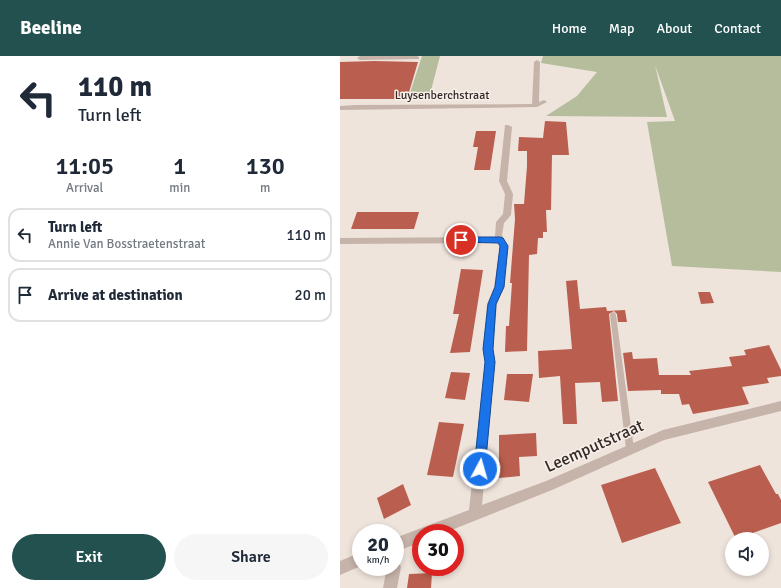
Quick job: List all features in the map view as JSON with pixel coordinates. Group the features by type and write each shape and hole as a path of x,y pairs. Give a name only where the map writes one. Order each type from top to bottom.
{"street":[{"path":"360,58 417,58"},
{"path":"535,106 537,62"},
{"name":"Luysenberchstraat","path":"340,108 535,106 544,102"},
{"path":"475,514 490,362 488,349 492,304 499,287 504,246 498,235 500,222 507,215 509,194 502,181 508,128"},
{"path":"340,241 500,240"},
{"name":"Leemputstraat","path":"450,524 548,486 663,435 781,406"},
{"path":"340,568 352,563"},
{"path":"390,588 392,576"}],"lane":[{"path":"613,315 630,449"}],"green space":[{"path":"422,56 440,56 429,98 408,99"},
{"path":"543,56 781,56 781,272 672,266 647,122 675,121 655,65 667,117 546,116 577,96 597,72 541,63"}],"building":[{"path":"340,62 418,62 407,99 340,99"},
{"path":"545,121 566,122 569,155 552,155 551,210 546,210 547,232 543,232 543,238 538,238 537,254 529,255 527,351 505,352 506,326 509,326 512,283 510,283 515,219 514,204 524,204 527,166 527,151 518,151 519,137 543,138"},
{"path":"476,131 496,131 490,170 474,170 478,147 473,147"},
{"path":"357,212 419,212 414,229 351,229"},
{"path":"461,269 483,270 470,352 450,353 459,314 453,314"},
{"path":"577,280 580,309 606,307 607,311 625,310 627,322 618,322 617,314 614,311 609,314 618,401 602,402 600,382 575,383 577,424 563,424 560,376 539,378 538,351 572,349 566,281"},
{"path":"698,292 710,292 714,303 701,304"},
{"path":"769,345 781,370 781,376 767,378 769,383 742,387 749,404 693,414 689,404 682,405 679,394 661,394 661,390 628,391 623,353 632,352 633,359 657,358 659,375 691,375 689,371 732,366 729,357 746,355 744,350"},
{"path":"451,372 470,373 465,400 445,398"},
{"path":"507,374 533,374 529,402 504,400"},
{"path":"439,422 464,424 453,477 427,475"},
{"path":"536,433 537,456 519,457 520,476 499,478 499,435"},
{"path":"760,465 776,494 778,494 781,500 781,523 756,532 733,532 708,482"},
{"path":"655,468 681,523 622,543 601,485"},
{"path":"403,484 411,505 384,519 377,498"},
{"path":"409,574 412,574 412,576 432,576 431,588 407,588"}],"route":[{"path":"461,240 500,240 504,246 499,287 492,304 488,349 490,362 480,469"}]}
